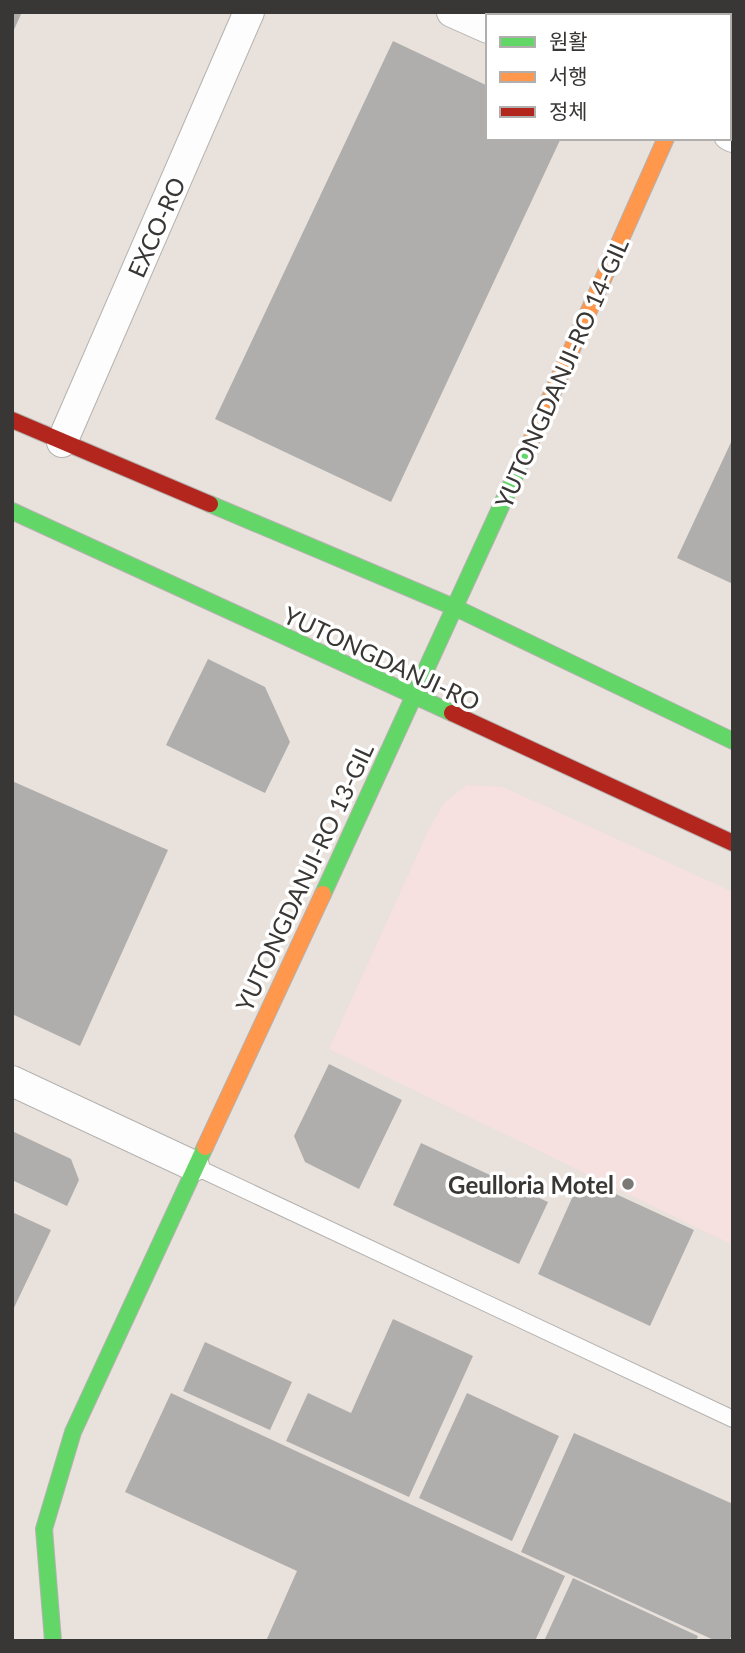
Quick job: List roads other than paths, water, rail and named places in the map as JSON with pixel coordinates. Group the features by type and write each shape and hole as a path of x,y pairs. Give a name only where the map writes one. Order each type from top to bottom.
{"street":[{"name":"EXCO-RO","path":"62,442 249,12"},
{"path":"452,12 486,27"},
{"name":"YUTONGDANJI-RO 14-GIL","path":"456,608 665,140"},
{"path":"12,420 456,608 733,741"},
{"name":"YUTONGDANJI-RO","path":"12,511 733,844"},
{"name":"YUTONGDANJI-RO 13-GIL","path":"53,1641 44,1529 73,1432 194,1166 456,608"},
{"path":"12,1082 194,1166"}],"lane":[{"path":"194,1166 733,1419"}],"place":[{"name":"Geulloria Motel","path":"628,1184"}]}
